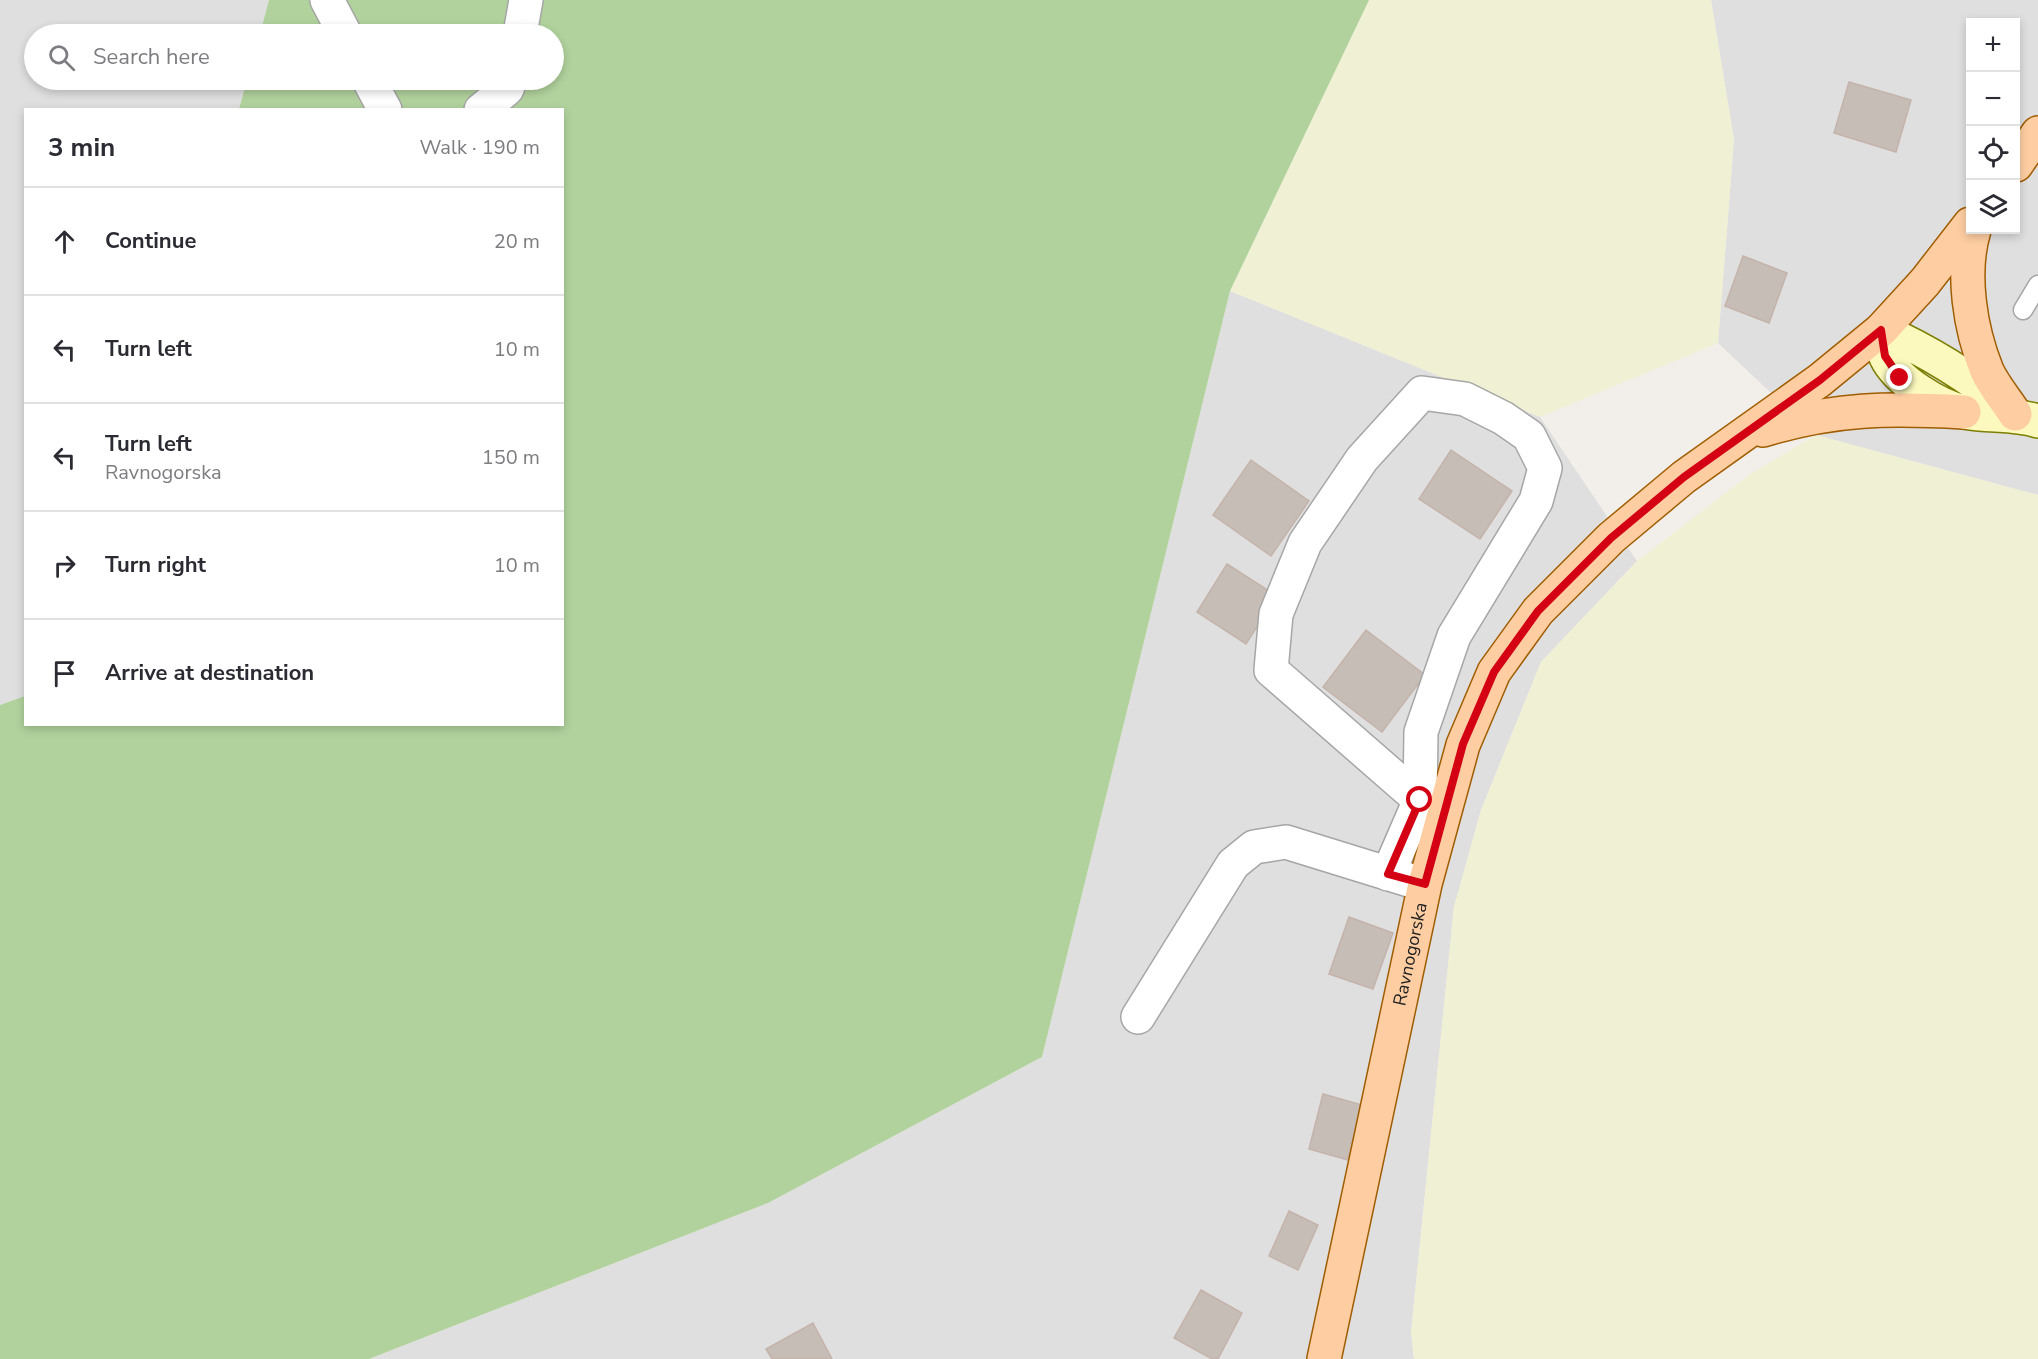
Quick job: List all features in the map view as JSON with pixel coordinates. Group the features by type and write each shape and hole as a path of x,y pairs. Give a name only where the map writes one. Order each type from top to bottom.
{"main road":[{"name":"Ravnogorska","path":"1324,1359 1425,884 1463,744 1494,672 1538,611 1611,538 1684,477 1820,380 1881,330 1925,282 1966,230"},
{"path":"1973,234 1968,249 1968,285 1976,336 1988,372 2026,418"},
{"path":"1881,330 1885,356 1900,378 1924,394 1964,411"},
{"path":"1881,330 1923,349 1973,380 2026,418"},
{"path":"1738,438 1793,421 1844,411 1902,408 1964,411 2026,418"}],"street":[{"path":"327,0 340,24"},
{"path":"522,24 526,0"},
{"path":"374,90 384,108"},
{"path":"483,108 506,90"},
{"path":"1388,874 1420,800 1420,732 1454,636 1536,501 1545,468 1529,436 1503,418 1465,399 1422,393 1362,459 1305,543 1276,614 1271,670 1420,800"},
{"path":"1138,1017 1233,864 1254,847 1286,842 1425,884"}],"lane":[{"path":"2024,310 2038,285"}],"shaded area":[{"path":"0,0 269,0 263,24 24,24 24,90 244,90 239,108 24,108 24,697 0,705"},
{"path":"1711,0 2038,0 2038,495 1816,435 1718,343 1734,140"},
{"path":"1230,291 1540,417 1637,561 1541,662 1481,810 1454,907 1411,1332 1414,1359 369,1359 768,1203 1042,1057"}],"green space":[{"path":"269,0 1369,0 1230,291 1042,1057 768,1203 369,1359 0,1359 0,705 24,696 24,726 564,726 564,108 239,108 244,90 564,90 564,24 263,24"},
{"path":"1369,0 1711,0 1734,140 1718,343 1540,417 1230,291"},
{"path":"1816,435 2038,495 2038,1359 1414,1359 1411,1332 1454,907 1481,810 1541,662 1637,561 1752,473"}],"building":[{"path":"1849,82 1911,100 1896,152 1834,133"},
{"path":"1743,256 1787,273 1769,323 1725,306"},
{"path":"1451,450 1512,491 1480,539 1419,499"},
{"path":"1251,460 1309,501 1271,556 1213,515"},
{"path":"1227,564 1277,596 1246,644 1197,612"},
{"path":"1366,630 1425,675 1382,732 1323,687"},
{"path":"1349,917 1393,933 1373,989 1329,974"},
{"path":"1323,1094 1362,1105 1348,1160 1309,1149"},
{"path":"1289,1211 1318,1225 1298,1270 1269,1256"},
{"path":"1201,1290 1242,1313 1218,1359 1212,1359 1174,1338"},
{"path":"813,1323 832,1359 772,1359 766,1349"}],"route":[{"path":"1420,800 1388,874 1425,884 1463,744 1494,672 1538,611 1611,538 1684,477 1820,380 1881,330 1885,356 1900,378"}]}
